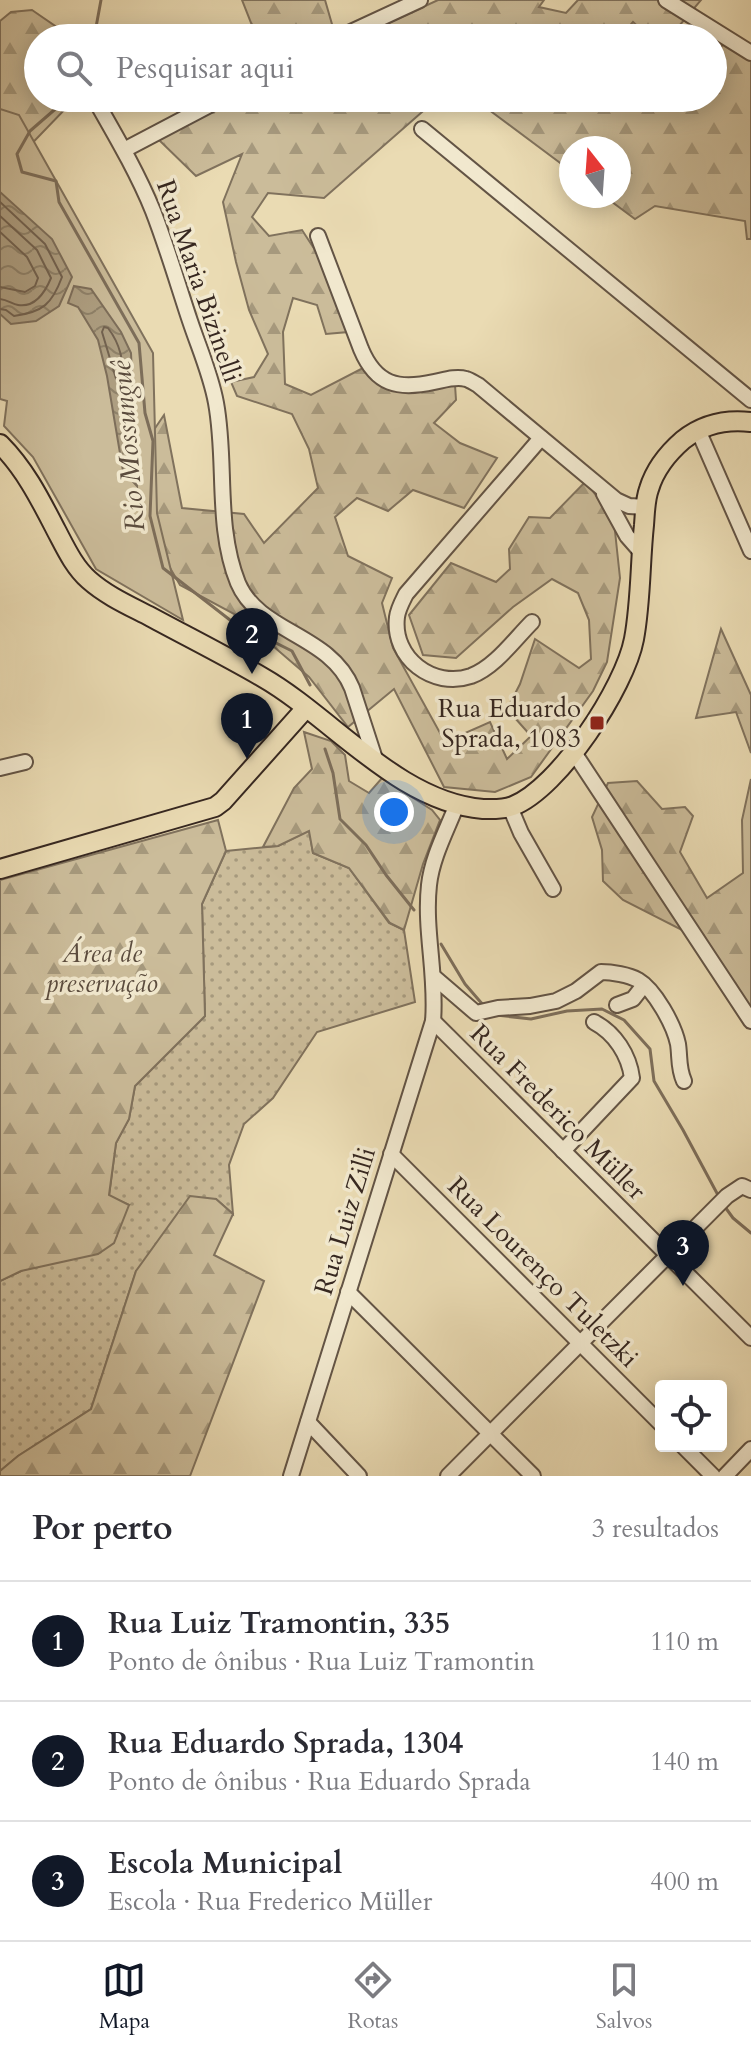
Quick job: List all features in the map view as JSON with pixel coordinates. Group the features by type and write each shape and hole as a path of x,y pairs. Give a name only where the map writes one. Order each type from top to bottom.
{"main road":[{"path":"0,444 26,475 71,557 88,579 128,605 267,679 376,762 412,784 457,804 491,809 510,807 540,787 573,751 622,677 636,623 646,507 656,472 677,446 698,430 721,422 751,422"},
{"path":"0,869 215,807 306,708"}],"street":[{"path":"368,24 420,0"},
{"path":"666,0 704,24"},
{"path":"727,38 751,53"},
{"name":"Rua Maria Bizinelli","path":"102,112 153,211 212,387 218,417 226,543 240,588 256,609 329,655 339,665 348,677 376,762"},
{"path":"124,150 196,112"},
{"path":"422,129 751,400"},
{"path":"318,236 361,349 374,372 405,387 455,378 466,379 478,385 616,500 629,506 646,507"},
{"path":"698,430 751,551"},
{"path":"532,622 491,663 470,676 457,678 431,675 417,667 407,657 396,632 399,607 406,594 541,438"},
{"path":"603,490 627,536 641,552"},
{"path":"573,751 751,1021"},
{"path":"0,768 25,762"},
{"name":"Rua Luiz Zilli","path":"291,1476 433,1021 429,888 434,862 457,804"},
{"path":"510,807 553,889"},
{"path":"434,977 474,1012 556,1001 576,991 601,972 637,979 661,1006 673,1030 679,1072 684,1081"},
{"path":"617,1005 633,999 644,985"},
{"path":"433,1021 459,1000"},
{"name":"Rua Frederico Müller","path":"433,1021 751,1338"},
{"path":"563,1151 631,1081 630,1066 617,1041 594,1022"},
{"name":"Rua Lourenço Tuletzki","path":"391,1154 655,1418"},
{"path":"448,1476 722,1201 742,1186 751,1190"},
{"path":"348,1292 533,1476"},
{"path":"308,1422 359,1476"},
{"path":"725,1476 751,1449"},
{"path":"689,1452 713,1476"}],"green space":[{"path":"242,0 325,0 332,24 251,24"},
{"path":"438,0 544,0 539,7 566,13 578,0 701,0 681,24 386,24"},
{"path":"32,10 52,24 24,24 24,112 62,112 16,160 0,162 0,21 11,12"},
{"path":"727,44 751,60 751,239 747,239 745,221 655,206 635,219 620,208 631,208 631,136 559,136 559,162 492,112 727,112"},
{"path":"0,109 19,115 153,353 157,513 183,620 96,569 33,457 4,426 7,401 0,399"},
{"path":"209,112 422,112 324,198 268,193 252,217 269,236 302,230 328,270 348,332 326,334 317,305 293,298 283,332 285,384 311,395 363,368 386,385 406,391 455,385 456,400 434,423 460,443 497,458 464,508 413,490 388,511 357,498 335,517 348,556 392,578 382,603 393,648 445,742 490,722 507,759 531,736 507,709 520,684 535,639 579,668 591,659 589,620 578,593 552,579 513,607 456,658 423,655 409,615 451,563 496,582 510,569 509,549 529,517 550,518 586,481 614,522 620,578 607,662 593,691 531,777 495,792 444,787 394,689 348,727 309,677 238,616 180,585 145,525 147,440 164,415 182,508 244,514 264,543 318,488 309,449 292,414 237,396 231,382 254,377 268,354 249,310 223,202 242,154 196,176 158,139"},
{"path":"721,629 751,695 751,753 736,712 696,718"},
{"path":"304,732 331,741 345,755 349,781 369,793 382,778 432,810 440,820 423,864 404,930 390,923 349,868 313,853 309,831 278,846 263,847 294,788 312,769"},
{"path":"751,779 751,1011 690,934 623,900 603,881 602,850 592,817 608,783 637,781 662,809 685,807 693,816 680,852 707,898 743,873 742,820"},
{"name":"Área de preservação","path":"218,820 226,851 202,904 205,1016 135,1086 129,1119 116,1143 109,1195 129,1205 114,1243 98,1254 21,1271 0,1281 0,880"},
{"path":"309,830 313,853 349,868 389,923 404,930 415,1002 317,1032 273,1098 244,1124 229,1165 233,1214 216,1199 136,1271 91,1409 0,1471 0,1281 129,1205 109,1196 116,1143 129,1119 135,1086 205,1016 202,904 226,851 278,846"},
{"path":"190,1196 216,1199 233,1214 214,1255 264,1281 190,1476 0,1476 0,1471 18,1456 91,1409 136,1271"}],"water":[{"path":"0,192 52,239 72,277 59,306 36,321 11,324 0,314"},
{"path":"74,286 91,289 121,332 131,353 137,486 123,471 98,340 78,307 68,303"}],"waterway":[{"name":"Rio Mossunguê","path":"97,24 101,0"},
{"name":"Rio Mossunguê","path":"52,112 30,131 17,154 22,172 56,181 59,202 139,343 145,413 153,441 150,516 163,568 230,620 292,651 310,685"},
{"name":"Rio Mossunguê","path":"325,749 333,773 340,819 366,845 414,910"},
{"name":"Rio Mossunguê","path":"441,944 465,984 484,1006"},
{"name":"Rio Mossunguê","path":"496,1015 531,1019 567,1011 602,1009 624,1020 650,1049 654,1081 719,1197"},
{"name":"Rio Mossunguê","path":"725,1207 751,1233"}],"place":[{"name":"Rua Eduardo Sprada, 1304","path":"252,674"},
{"name":"Rua Eduardo Sprada, 1083","path":"597,723"},
{"name":"Rua Luiz Tramontin, 335","path":"247,759"},
{"name":"Escola Municipal","path":"683,1286"}]}
